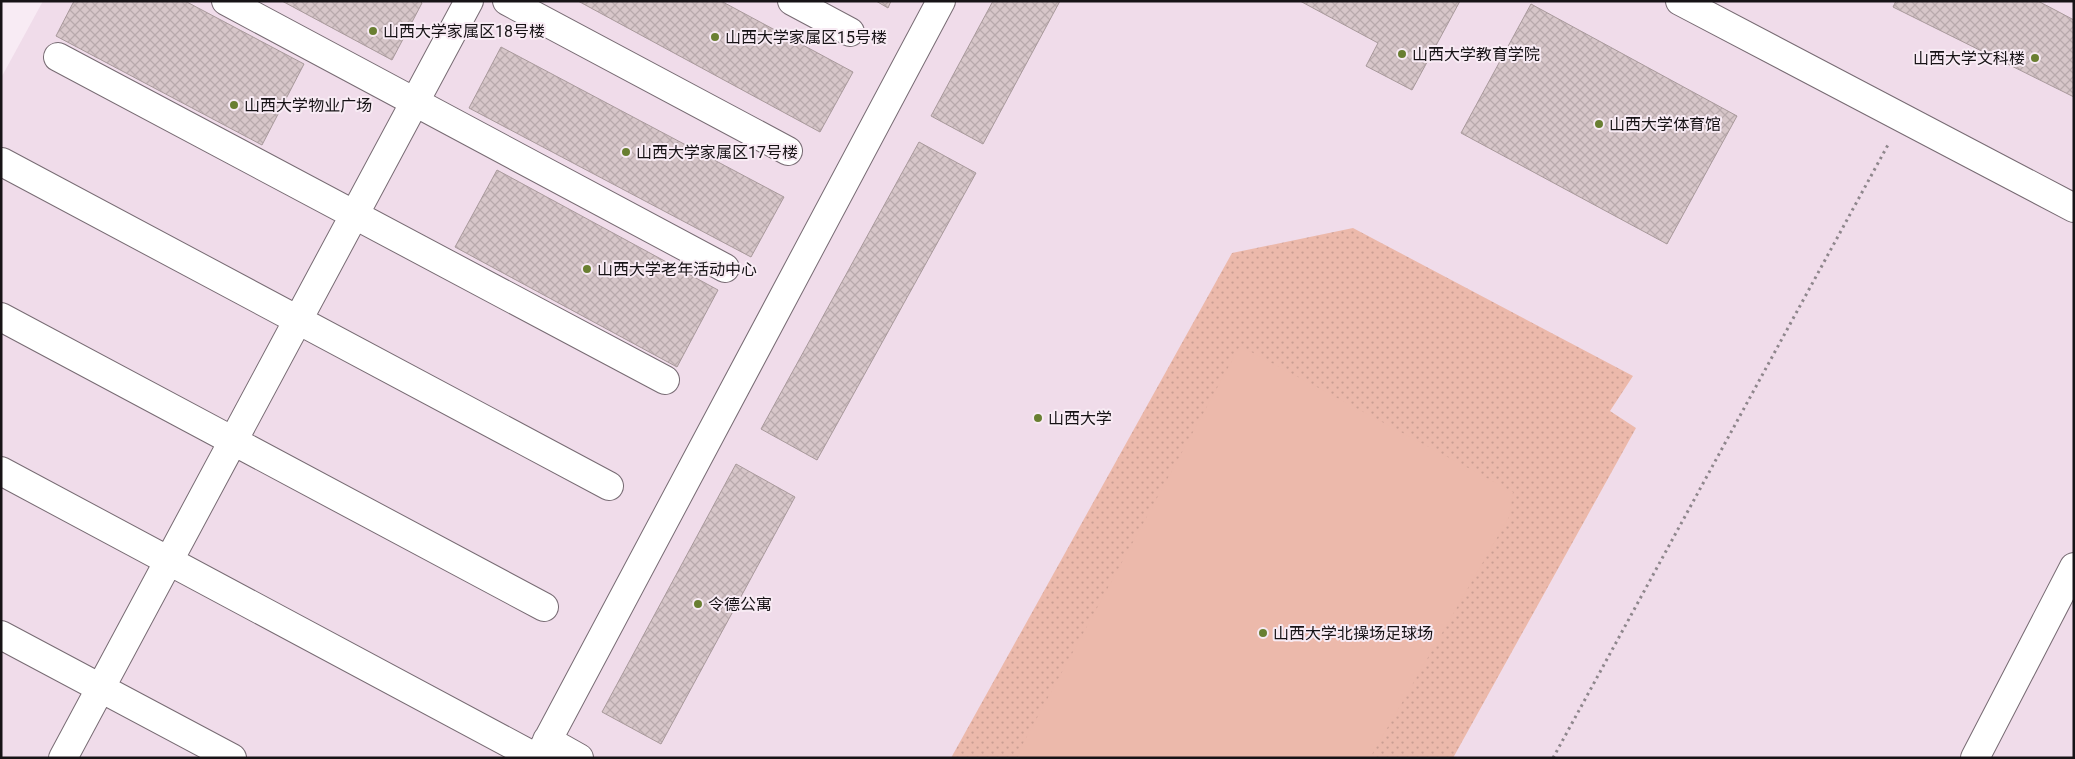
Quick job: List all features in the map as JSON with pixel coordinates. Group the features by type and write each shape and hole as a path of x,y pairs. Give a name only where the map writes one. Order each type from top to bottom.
{"street":[{"path":"226,1 725,268"},
{"path":"63,758 469,1"},
{"path":"507,1 788,151"},
{"path":"792,1 850,32"},
{"path":"541,752 941,1"},
{"path":"1680,1 2074,208"},
{"path":"58,56 665,380"},
{"path":"2,162 609,486"},
{"path":"1,317 544,607"},
{"path":"1,471 481,726 541,752 579,758"},
{"path":"1974,758 2074,567"},
{"path":"1,635 232,758"}],"path":[{"path":"1552,758 1902,118"}],"shaded area":[{"name":"山西大学","path":"43,1 2074,1 2074,758 1,758 1,78"},
{"path":"1353,228 1633,376 1610,411 1636,428 1453,758 951,758 1232,253"},
{"name":"山西大学北操场足球场","path":"1240,346 1513,492 1509,517 1370,758 1018,758 1020,749"}],"building":[{"name":"山西大学物业广场","path":"74,1 185,1 304,64 262,145 56,36"},
{"name":"山西大学家属区18号楼","path":"282,1 420,1 422,3 392,60"},
{"name":"山西大学家属区15号楼","path":"578,1 721,1 853,72 820,132"},
{"path":"876,1 891,1 888,8"},
{"path":"993,1 1060,1 983,144 931,116"},
{"name":"山西大学教育学院","path":"1300,1 1460,1 1412,90 1366,66 1378,43"},
{"name":"山西大学文科楼","path":"1896,1 2038,1 2074,20 2074,97 1893,7"},
{"name":"山西大学体育馆","path":"1531,4 1737,116 1667,244 1461,133"},
{"name":"山西大学家属区17号楼","path":"501,47 784,197 751,257 469,108"},
{"path":"919,142 976,173 817,460 761,429"},
{"name":"山西大学老年活动中心","path":"497,170 718,290 677,367 455,247"},
{"name":"令德公寓","path":"736,464 795,497 661,744 602,712"}],"place":[{"name":"山西大学家属区18号楼","path":"373,31"},
{"name":"山西大学家属区15号楼","path":"715,37"},
{"name":"山西大学教育学院","path":"1402,54"},
{"name":"山西大学文科楼","path":"2035,58"},
{"name":"山西大学物业广场","path":"234,105"},
{"name":"山西大学体育馆","path":"1599,124"},
{"name":"山西大学家属区17号楼","path":"626,152"},
{"name":"山西大学老年活动中心","path":"587,269"},
{"name":"山西大学","path":"1038,418"},
{"name":"令德公寓","path":"698,604"},
{"name":"山西大学北操场足球场","path":"1263,633"}]}
